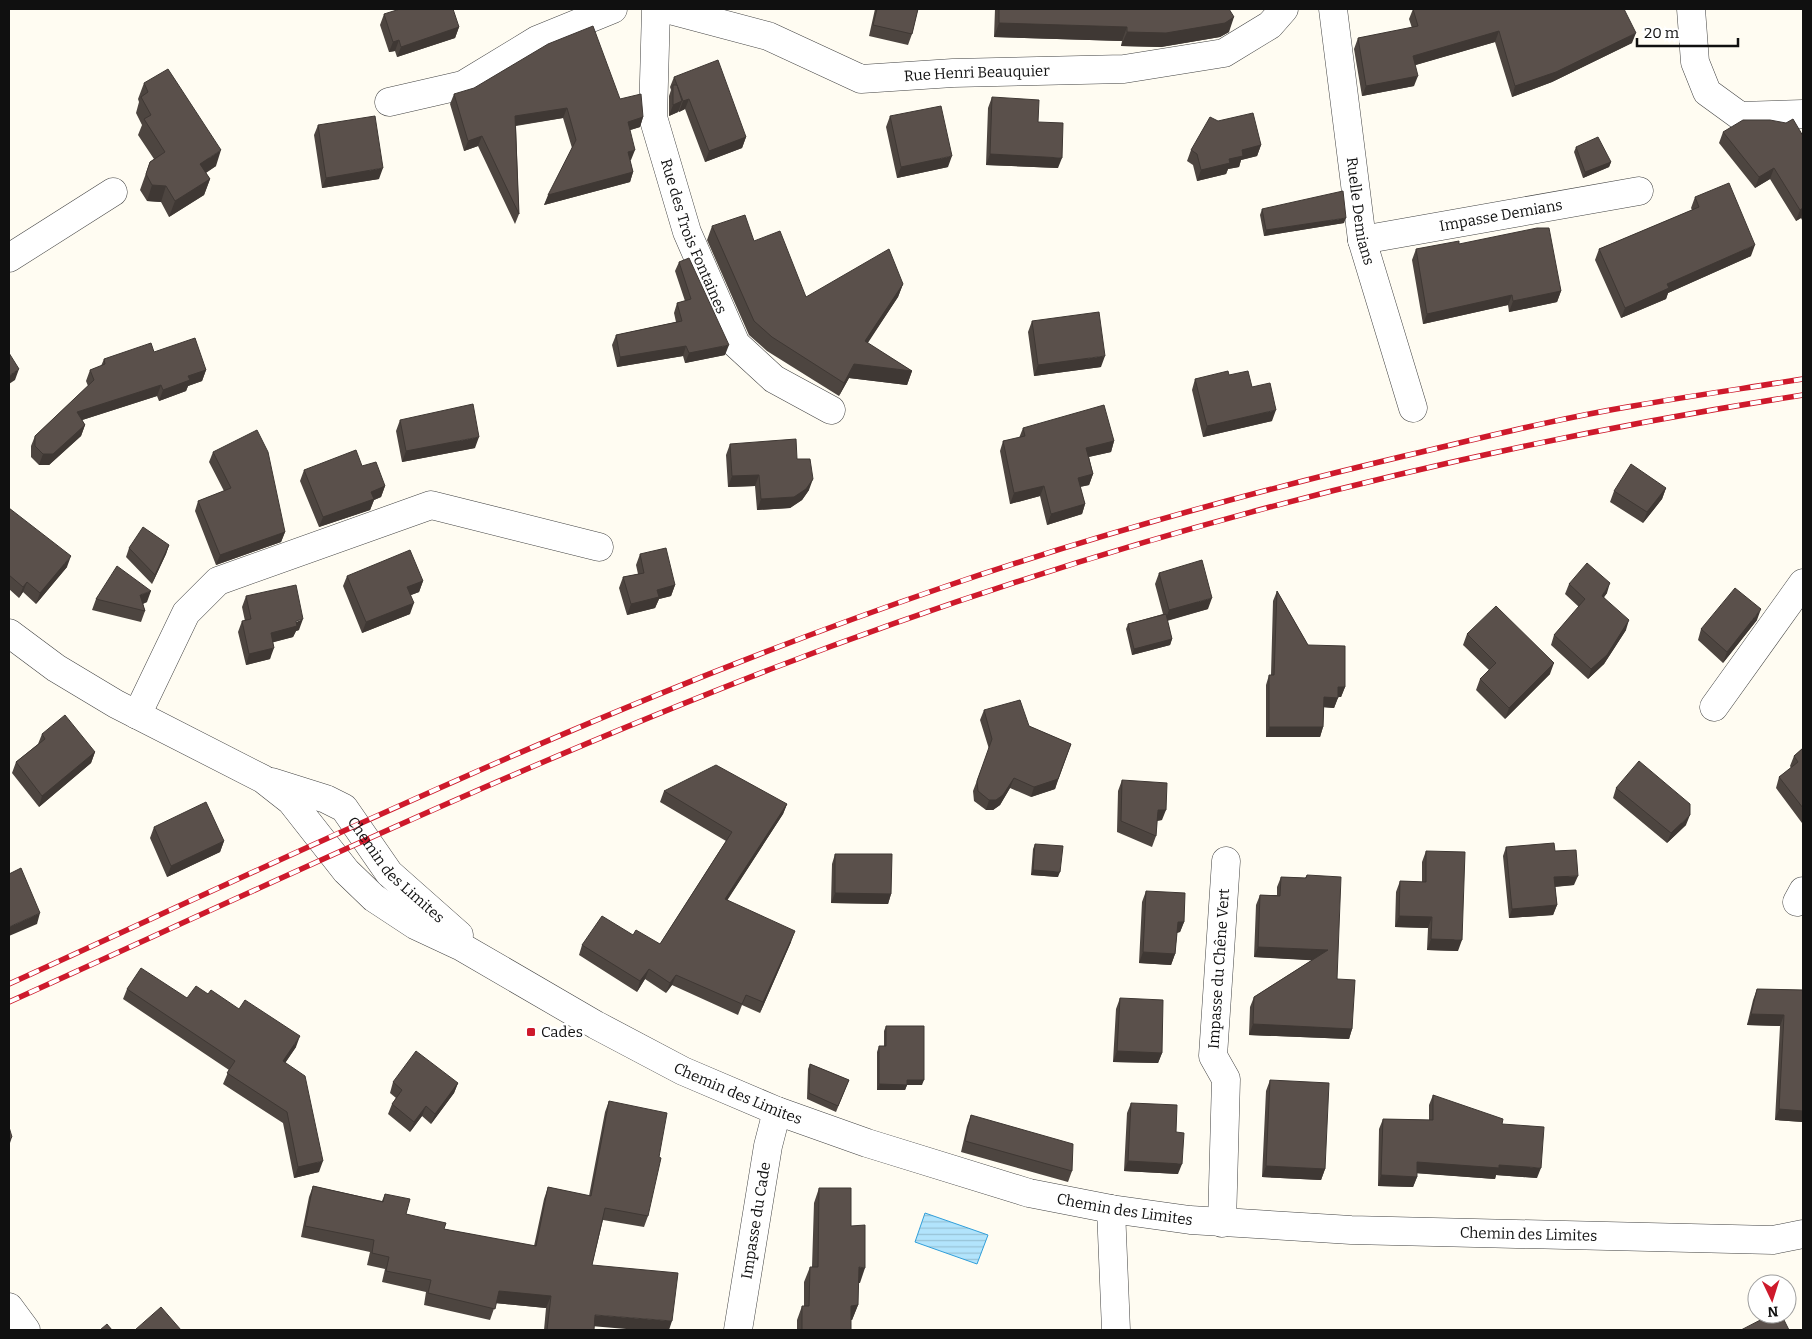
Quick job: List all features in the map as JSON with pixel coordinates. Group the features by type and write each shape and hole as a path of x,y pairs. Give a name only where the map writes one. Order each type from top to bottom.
{"street":[{"path":"389,102 463,85 537,40 613,9"},
{"name":"Rue des Trois Fontaines","path":"656,9 653,117 687,232 736,344 774,379 831,410"},
{"name":"Rue Henri Beauquier","path":"666,9 768,36 861,79 953,73 1124,69 1224,53 1270,25 1284,9"},
{"name":"Ruelle Demians","path":"1333,9 1362,240 1412,408"},
{"path":"1691,9 1696,62 1707,92 1740,116 1803,114"},
{"name":"Impasse Demians","path":"1362,240 1639,191"},
{"path":"9,258 113,192"},
{"path":"137,715 186,613 218,581 431,505 599,547"},
{"path":"1714,707 1803,583"},
{"name":"Chemin des Limites","path":"9,633 56,668 137,715 262,779 291,801 346,871 374,898 415,925 460,946 596,1025 682,1071 777,1111 948,1169 1029,1193 1111,1209 1222,1223 1351,1230 1800,1242"},
{"name":"Chemin des Limites","path":"262,779 304,791 344,808 389,873 494,965"},
{"name":"Impasse du Chêne Vert","path":"1222,1223 1226,1079 1213,1056 1226,861"},
{"name":"Impasse du Cade","path":"738,1330 768,1146 777,1111"},
{"path":"1111,1209 1116,1330"},
{"path":"9,1307 26,1330"}],"water":[{"path":"925,1213 988,1235 977,1264 915,1242"}],"building":[{"path":"400,9 453,9 459,27 401,47 399,40 393,42 384,14"},
{"path":"877,9 918,9 912,34 873,25"},
{"path":"999,9 1229,9 1234,17 1225,23 1166,33 1127,32 1127,27 999,23"},
{"path":"1413,9 1624,9 1636,33 1556,72 1515,86 1499,31 1413,56 1418,76 1366,86 1358,38 1418,26"},
{"path":"593,26 620,99 641,94 643,117 628,122 635,150 628,152 633,172 548,195 576,140 567,108 515,116 519,214 482,136 468,141 454,94 474,88 548,44"},
{"path":"718,60 746,137 709,151 689,99 683,101 674,77"},
{"path":"168,69 221,150 200,164 210,179 175,201 166,186 152,185 146,174 150,162 165,152 144,119 151,115 141,97 148,92 144,83"},
{"path":"673,85 677,85 682,101 673,105"},
{"path":"992,97 1039,100 1038,122 1063,123 1062,158 990,154"},
{"path":"941,106 952,156 901,167 890,116"},
{"path":"1253,113 1261,145 1242,150 1243,156 1229,159 1230,163 1201,170 1197,154 1191,150 1210,117 1218,121"},
{"path":"375,116 383,168 326,178 318,125"},
{"path":"1793,119 1803,136 1803,208 1800,210 1774,168 1759,177 1723,132 1743,120 1770,120 1786,123"},
{"path":"1598,137 1611,162 1585,172 1576,147"},
{"path":"1729,183 1755,245 1667,284 1669,288 1625,308 1599,249 1699,207 1695,197"},
{"path":"1343,191 1346,218 1266,230 1262,209"},
{"path":"745,215 754,241 780,231 806,297 889,249 903,284 865,341 912,371 854,364 844,383 772,337 754,321 712,226"},
{"path":"1537,228 1549,228 1561,291 1513,301 1512,295 1427,314 1416,249 1459,241 1459,244"},
{"path":"689,258 729,345 689,353 686,346 620,357 616,335 682,321 677,303 691,299 679,262"},
{"path":"1099,312 1105,356 1038,365 1032,321"},
{"path":"195,338 206,370 188,376 190,380 163,390 161,385 77,412 85,425 53,454 43,454 35,446 35,436 94,380 90,370 105,364 104,359 151,343 154,352"},
{"path":"9,353 19,369 9,376"},
{"path":"1228,371 1229,375 1248,371 1252,387 1270,383 1276,410 1207,426 1195,379"},
{"path":"473,404 479,437 406,451 400,420"},
{"path":"1104,405 1114,441 1086,448 1093,474 1078,478 1085,504 1051,514 1044,486 1014,493 1003,441 1025,436 1023,428"},
{"path":"257,430 268,452 285,532 220,555 198,501 231,488 213,452"},
{"path":"796,439 797,459 810,459 813,479 806,489 794,497 761,499 759,475 732,476 730,444"},
{"path":"356,450 362,466 376,462 385,486 371,492 374,499 323,517 304,470"},
{"path":"1631,464 1666,488 1647,512 1614,491"},
{"path":"9,508 71,556 40,593 27,582 23,587 9,575"},
{"path":"143,527 169,545 155,575 129,548"},
{"path":"666,548 675,585 657,590 659,597 631,604 623,577 644,573 640,554"},
{"path":"410,550 423,581 407,587 414,603 366,622 347,576"},
{"path":"1202,560 1212,598 1169,610 1159,573"},
{"path":"1587,563 1610,583 1602,596 1629,620 1607,655 1591,669 1554,635 1585,599 1569,584"},
{"path":"117,566 151,591 140,595 145,611 96,599"},
{"path":"296,585 303,619 296,621 297,626 271,633 274,648 249,654 242,621 251,619 246,596"},
{"path":"1735,588 1761,609 1727,652 1701,629"},
{"path":"1277,591 1308,645 1345,646 1345,687 1338,687 1338,698 1324,697 1323,727 1269,727 1269,675 1274,675"},
{"path":"1496,606 1554,663 1509,708 1480,679 1496,663 1467,634"},
{"path":"1166,614 1172,639 1134,649 1128,624"},
{"path":"1020,700 1029,726 1071,744 1058,779 1034,787 1014,778 1003,795 996,800 989,800 978,791 977,781 992,739 984,710"},
{"path":"65,715 95,752 42,796 16,762 45,739 42,734"},
{"path":"1803,748 1803,808 1779,777 1798,762 1794,756"},
{"path":"1639,761 1690,804 1690,815 1671,833 1616,788"},
{"path":"716,765 787,804 725,899 795,931 763,1002 746,995 742,1004 676,975 670,983 649,969 640,981 582,945 602,916 633,935 636,930 660,944 732,832 664,791"},
{"path":"1122,780 1167,783 1166,810 1158,810 1156,836 1121,821"},
{"path":"206,802 224,841 171,866 154,827"},
{"path":"1554,843 1555,851 1576,850 1578,876 1554,877 1557,905 1512,909 1506,847"},
{"path":"1035,844 1063,846 1060,872 1033,870"},
{"path":"1426,851 1465,852 1462,940 1431,939 1432,917 1399,916 1400,881 1426,882"},
{"path":"835,854 892,854 891,894 835,893"},
{"path":"21,868 40,913 9,927 9,874"},
{"path":"1307,875 1341,877 1337,979 1355,980 1352,1029 1253,1024 1254,997 1328,950 1258,947 1260,895 1280,896 1281,877 1306,878"},
{"path":"1146,891 1185,893 1184,922 1178,922 1175,954 1143,952"},
{"path":"141,968 187,998 196,986 208,994 211,990 239,1009 245,1000 300,1036 283,1061 305,1076 323,1161 298,1167 287,1112 227,1073 235,1061 127,989"},
{"path":"1757,989 1803,990 1803,1111 1779,1109 1784,1015 1751,1014"},
{"path":"1120,998 1163,1000 1162,1053 1117,1051"},
{"path":"886,1026 924,1026 924,1080 907,1080 907,1085 879,1084 879,1046 886,1046"},
{"path":"416,1051 458,1083 435,1114 426,1106 414,1122 392,1104 402,1090 393,1082"},
{"path":"810,1064 849,1080 838,1106 809,1093"},
{"path":"1270,1080 1329,1083 1325,1169 1266,1166"},
{"path":"1433,1095 1503,1119 1502,1124 1544,1127 1541,1168 1499,1165 1499,1168 1417,1162 1417,1177 1381,1175 1383,1119 1433,1120"},
{"path":"609,1101 667,1113 659,1157 661,1158 648,1216 605,1208 592,1265 678,1273 672,1321 595,1315 594,1330 547,1330 551,1296 499,1291 495,1309 428,1293 431,1280 386,1271 389,1257 372,1253 374,1240 305,1226 313,1186 383,1202 385,1194 410,1199 406,1214 446,1223 444,1229 536,1246 548,1187 591,1196"},
{"path":"1131,1103 1177,1105 1176,1132 1184,1133 1182,1164 1128,1161"},
{"path":"971,1115 1073,1144 1072,1171 965,1141"},
{"path":"9,1127 12,1137 9,1140"},
{"path":"819,1188 851,1188 851,1226 865,1225 865,1268 859,1267 858,1305 851,1306 851,1330 802,1330 802,1306 809,1306 810,1267 818,1267"},
{"path":"161,1307 181,1330 135,1330"},
{"path":"107,1324 112,1330 100,1330"},
{"path":"1753,1324 1786,1324 1789,1330 1741,1330"}],"railway":[{"path":"9,984 354,826 586,724 704,676 941,588 1112,533 1284,486 1400,457 1604,411 1803,379"},
{"path":"9,1002 387,830 674,707 896,623 1023,580 1151,541 1409,472 1671,417 1803,395"}],"place":[{"name":"Cades","path":"531,1032"}]}
